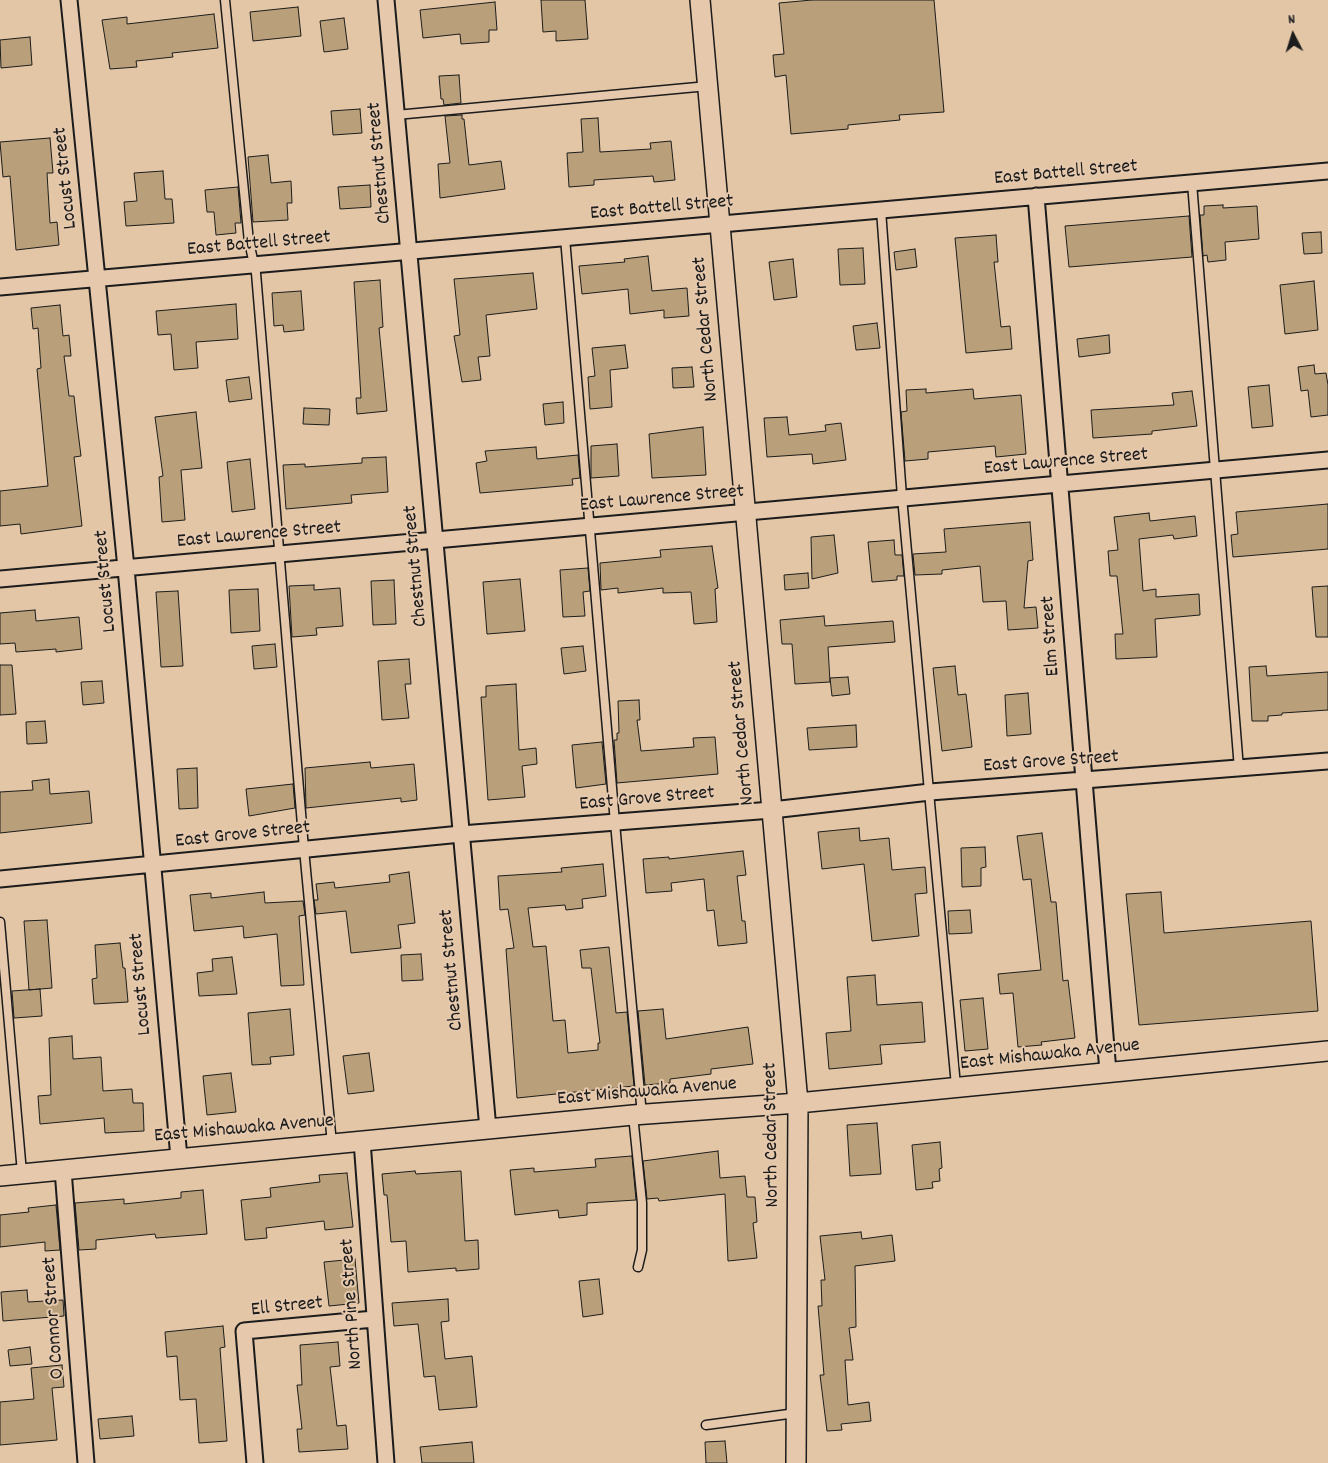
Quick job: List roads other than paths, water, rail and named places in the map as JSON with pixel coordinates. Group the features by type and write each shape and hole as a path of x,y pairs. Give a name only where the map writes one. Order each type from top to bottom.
{"street":[{"name":"Locust Street","path":"69,0 126,568 179,1158"},
{"name":"Chestnut Street","path":"386,0 488,1129"},
{"name":"North Cedar Street","path":"700,0 798,1103 796,1463"},
{"name":"East Battell Street","path":"0,287 1328,171"},
{"name":"Elm Street","path":"1036,196 1082,780 1108,1072"},
{"name":"East Lawrence Street","path":"0,579 1328,460"},
{"name":"East Grove Street","path":"0,879 152,866 461,834 772,810 930,792 1328,761"},
{"name":"East Mishawaka Avenue","path":"0,1176 638,1115 798,1103 1328,1051"},
{"name":"North Pine Street","path":"362,1141 386,1463"},
{"name":"O Connor Street","path":"63,1170 86,1463"},
{"name":"Ell Street","path":"255,1463 244,1330 374,1320"}],"lane":[{"path":"225,0 249,242 254,266 281,555 304,849 332,1144"},
{"path":"396,115 708,86"},
{"path":"1192,183 1240,769"},
{"path":"881,210 902,497 956,1088"},
{"path":"565,238 591,526 638,1115 642,1203 642,1250 638,1267"},
{"path":"0,922 22,1174"},
{"path":"706,1425 796,1413"}]}
